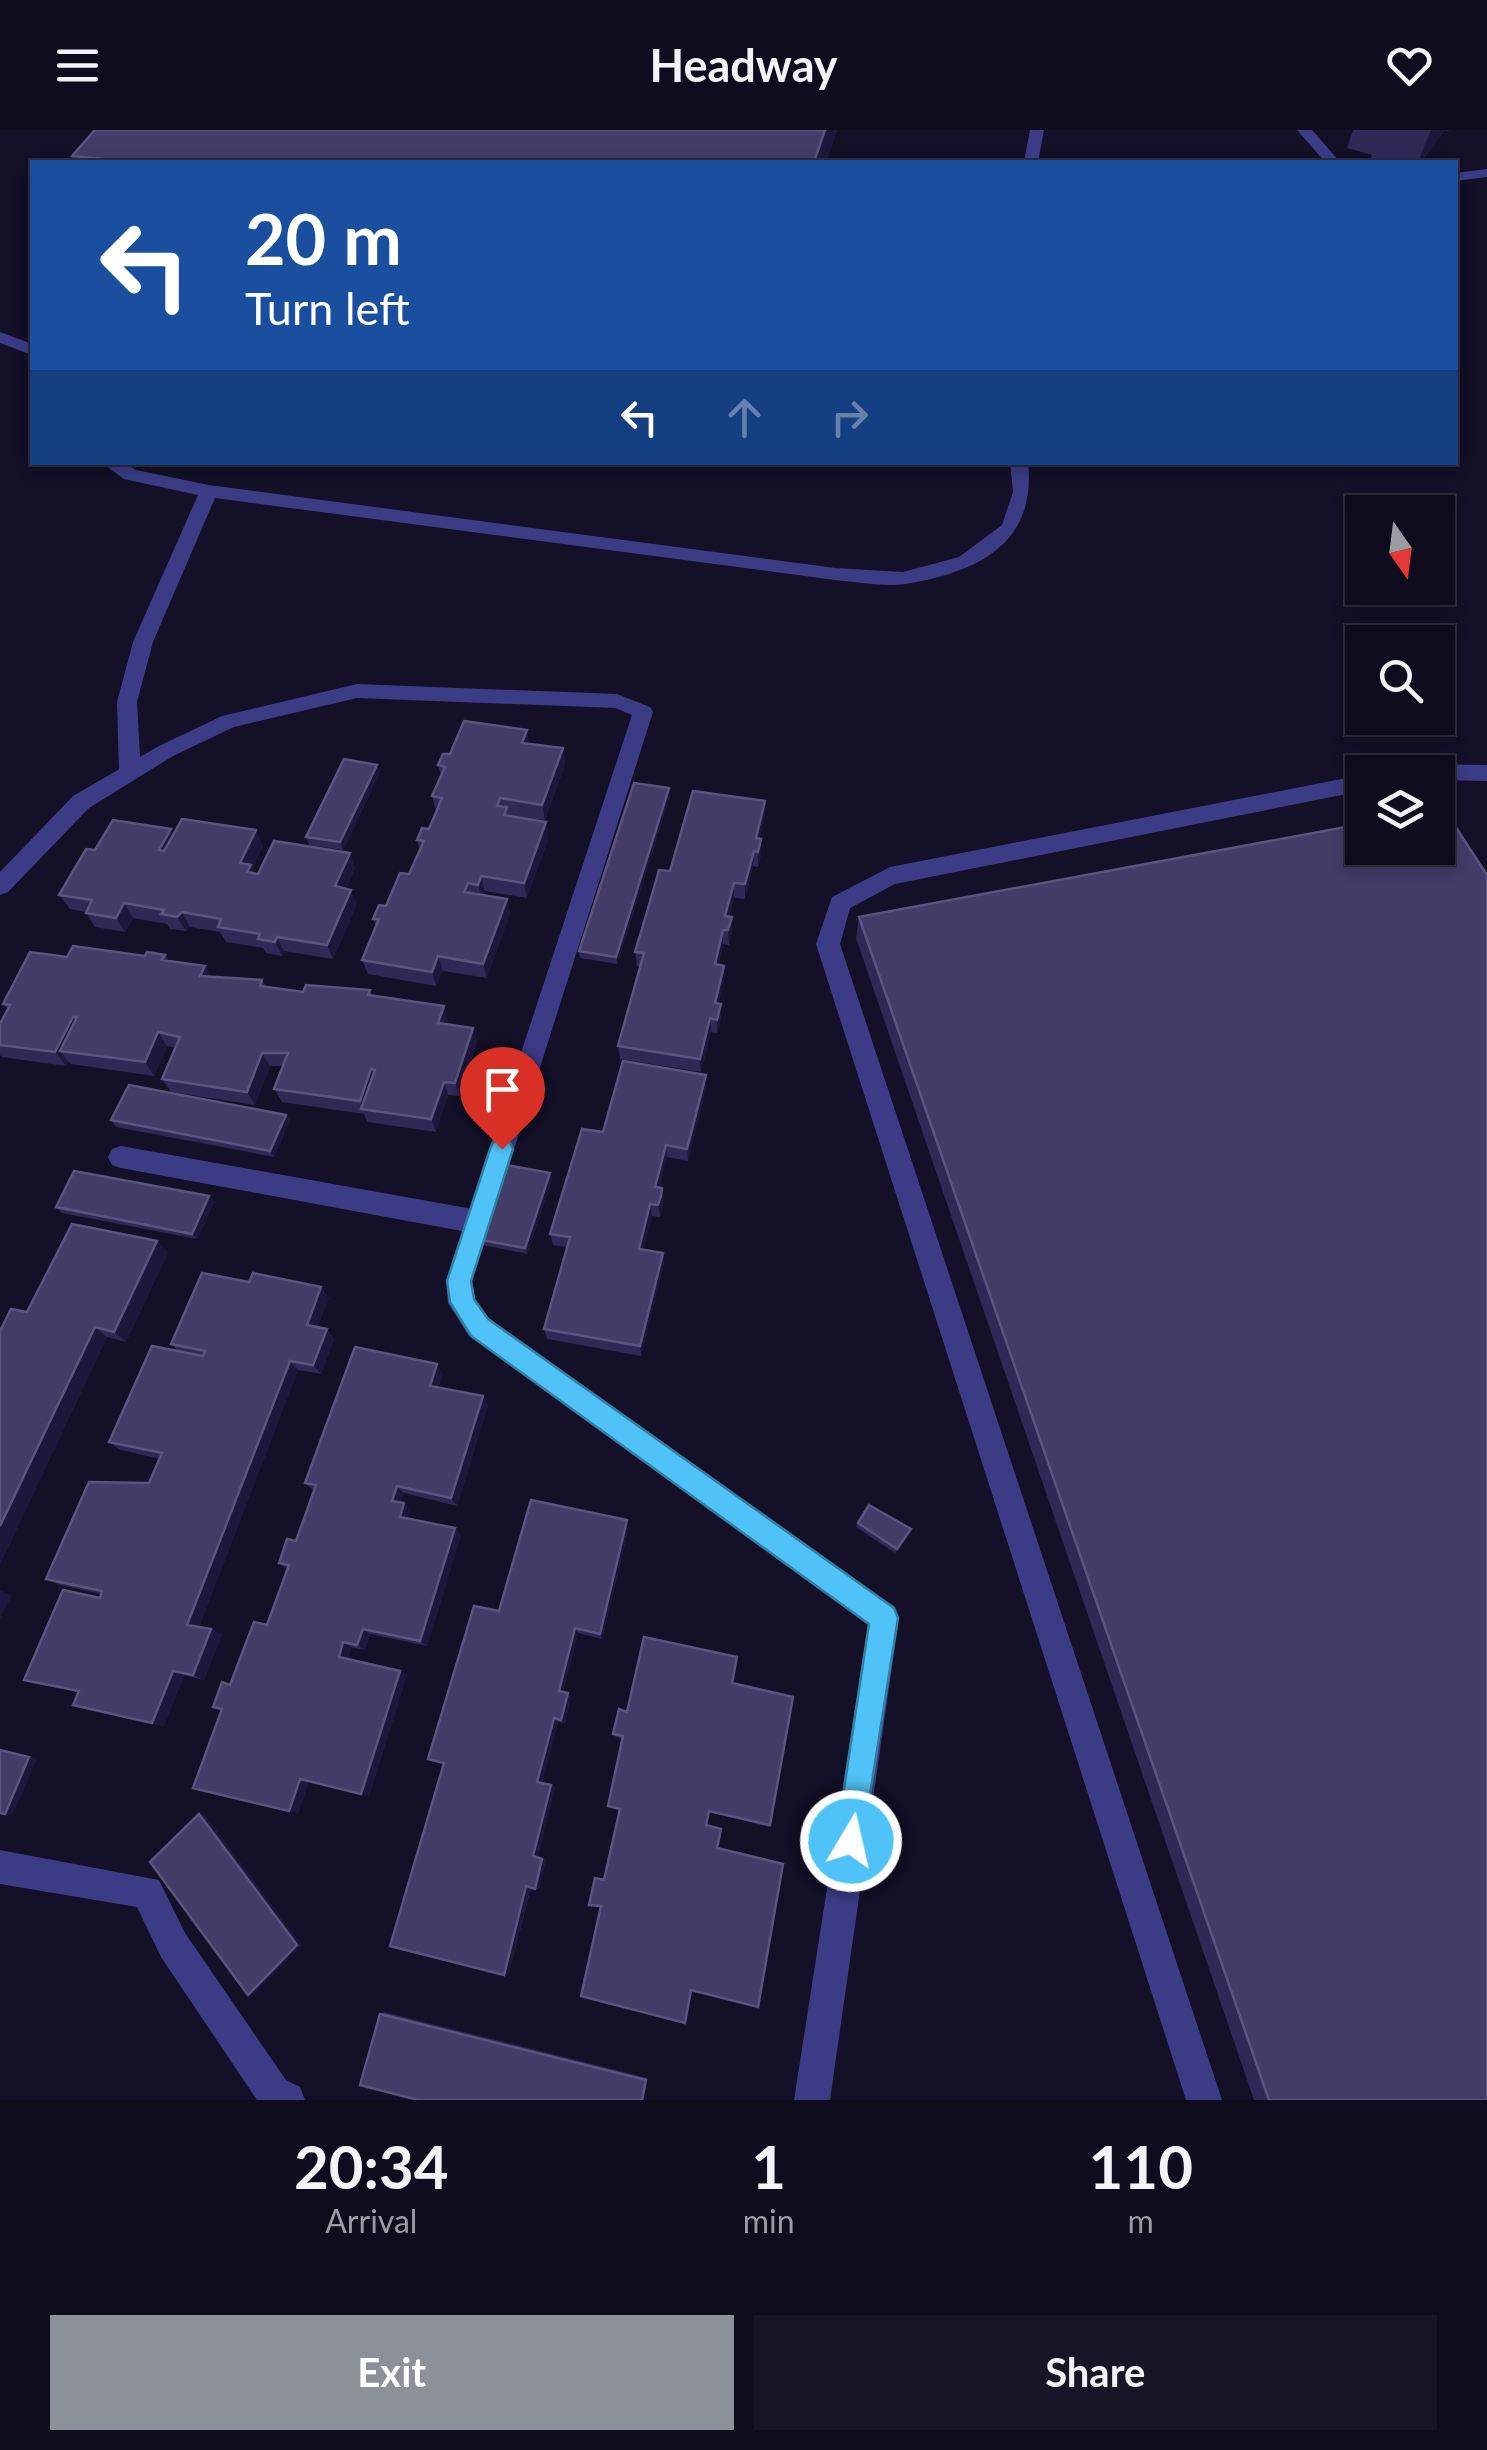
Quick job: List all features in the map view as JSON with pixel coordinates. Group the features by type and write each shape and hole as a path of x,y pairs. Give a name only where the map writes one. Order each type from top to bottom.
{"street":[{"path":"1031,160 1036,130"},
{"path":"1305,130 1332,160"},
{"path":"1458,177 1487,173"},
{"path":"0,338 30,349"},
{"path":"115,465 130,475 209,491 834,574 903,578 966,560 1010,528 1022,492 1019,465"},
{"path":"130,773 128,702 143,642 209,491"},
{"path":"0,886 82,802 229,721 357,691 617,702 642,712 459,1281 462,1302 480,1328 884,1618 812,2100"},
{"path":"1455,773 1487,773"},
{"path":"1204,2100 828,944 840,903 890,876 1345,786"},
{"path":"120,1157 478,1222"},
{"path":"0,1868 147,1892 173,1946 273,2093 287,2100"}],"building":[{"path":"95,130 825,130 815,160 113,160 72,156"},
{"path":"464,721 527,730 522,743 563,748 542,805 500,798 497,806 507,807 504,815 546,822 524,883 481,876 478,885 468,883 464,892 507,899 483,964 438,956 432,972 362,960 379,919 373,919 379,905 386,906 400,873 409,874 424,841 417,840 422,828 429,829 442,798 432,796 445,767 438,765 443,754 450,754"},
{"path":"344,759 377,765 340,842 306,837"},
{"path":"634,783 669,788 616,957 579,951"},
{"path":"693,791 765,801 756,838 761,839 758,852 754,851 745,884 734,883 725,916 732,917 728,930 723,930 715,964 724,966 715,1003 721,1004 717,1020 710,1018 700,1059 618,1046 644,953 635,952 659,870 670,871"},
{"path":"182,819 256,830 240,863 251,865 247,872 258,874 274,841 350,853 335,886 351,890 327,945 277,937 275,942 258,939 260,934 218,927 221,919 182,912 177,917 161,914 164,910 124,903 116,918 86,913 92,900 59,895 86,849 95,850 113,820 171,829 159,850 164,851"},
{"path":"1455,826 1487,875 1487,2100 1269,2100 859,917 1345,827 1345,865 1455,865"},
{"path":"73,946 165,955 162,960 205,966 200,976 262,980 260,986 303,992 306,985 370,990 368,995 444,1006 438,1023 473,1028 455,1083 444,1082 431,1119 361,1109 375,1070 371,1069 360,1101 274,1089 288,1053 262,1053 247,1092 162,1079 180,1037 158,1032 145,1062 60,1051 77,1017 73,1017 55,1052 0,1045 0,1024 10,1005 3,1004 30,952 67,957"},
{"path":"623,1061 706,1075 687,1149 666,1145 655,1187 662,1188 661,1196 658,1205 650,1204 639,1249 663,1253 640,1346 544,1329 570,1237 550,1234 582,1129 603,1132"},
{"path":"129,1085 286,1115 270,1151 111,1120"},
{"path":"507,1165 550,1173 525,1248 481,1240"},
{"path":"74,1171 209,1196 192,1234 56,1207"},
{"path":"72,1224 157,1241 114,1332 95,1327 0,1526 0,1331 11,1309 27,1312"},
{"path":"202,1273 249,1282 253,1273 321,1287 307,1325 327,1329 313,1365 290,1361 187,1625 211,1629 193,1675 173,1671 152,1723 73,1705 79,1691 24,1680 63,1590 100,1598 102,1591 46,1579 89,1482 149,1483 162,1453 109,1442 152,1346 203,1356 205,1351 171,1344"},
{"path":"355,1347 437,1364 430,1386 483,1396 451,1498 397,1486 392,1501 404,1503 400,1517 455,1528 420,1641 363,1629 357,1645 343,1642 339,1657 400,1671 361,1794 300,1779 289,1811 193,1788 222,1709 213,1707 222,1682 230,1685 254,1622 267,1625 289,1565 279,1563 287,1539 296,1541 316,1485 305,1483"},
{"path":"531,1500 627,1520 600,1634 575,1628 559,1691 568,1693 561,1720 554,1718 537,1782 551,1785 533,1856 542,1859 535,1889 526,1886 504,1975 390,1946 444,1763 428,1759 474,1606 499,1611"},
{"path":"869,1505 911,1529 897,1549 858,1523"},
{"path":"644,1637 737,1657 732,1683 793,1697 770,1825 709,1811 706,1825 721,1829 717,1848 783,1864 758,2007 691,1990 685,2023 581,1996 601,1906 589,1905 595,1878 604,1880 620,1809 608,1806 623,1736 613,1734 619,1709 627,1712"},
{"path":"0,1750 29,1757 5,1814 0,1813"},
{"path":"199,1814 297,1945 248,1995 150,1862"},
{"path":"380,2014 646,2080 642,2100 418,2100 360,2085"}],"route":[{"path":"502,1149 459,1281 462,1302 480,1328 884,1618 851,1841"}]}
